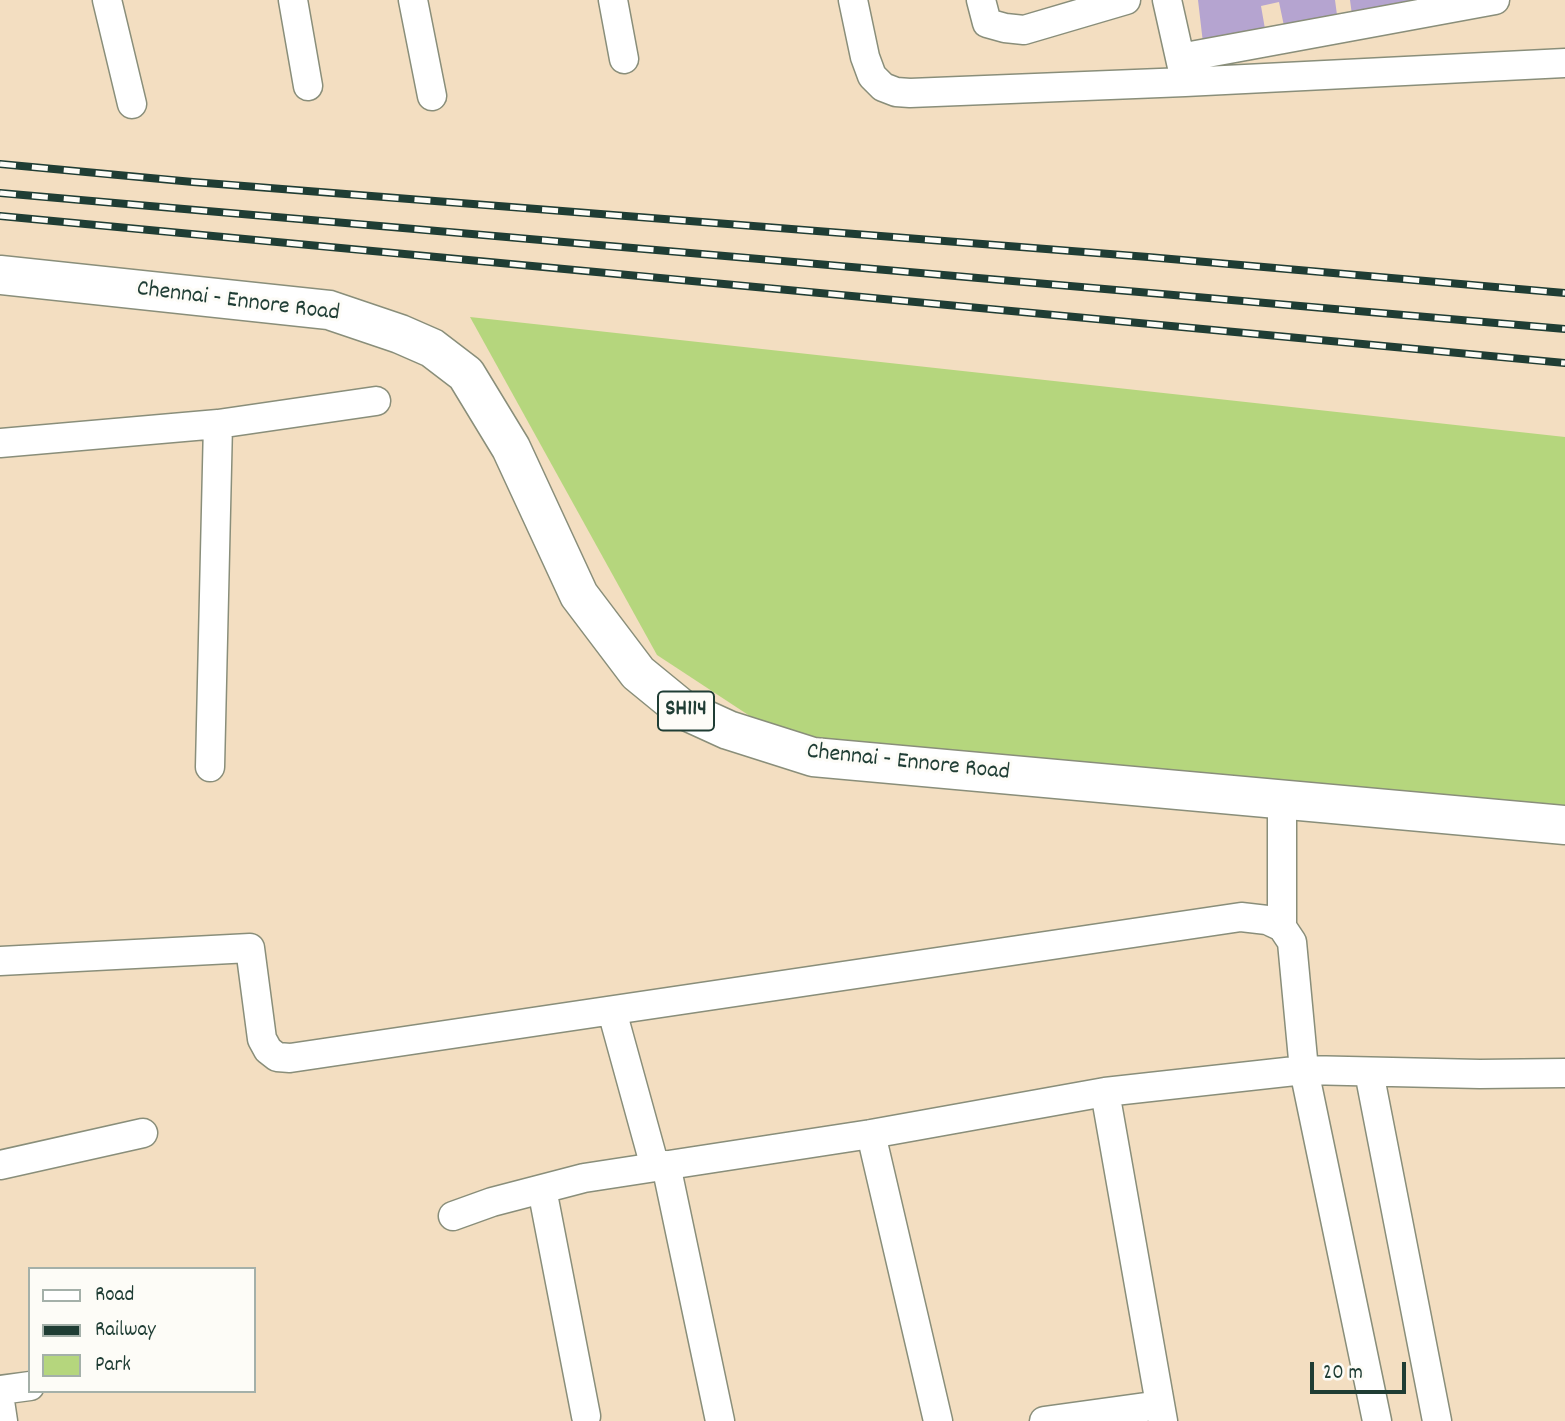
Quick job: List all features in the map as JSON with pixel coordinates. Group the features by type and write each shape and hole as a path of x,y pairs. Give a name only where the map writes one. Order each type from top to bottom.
{"main road":[{"name":"Chennai - Ennore Road","path":"0,275 329,310 432,348 466,374 511,448 579,595 638,673 682,709 729,730 813,757 1565,825"}],"street":[{"path":"107,0 132,104"},
{"path":"293,0 307,86"},
{"path":"413,0 432,96"},
{"path":"612,0 624,59"},
{"path":"853,0 865,57 872,76 883,87 896,92 1183,70 1565,63"},
{"path":"981,0 987,23 1024,30 1126,0"},
{"path":"1167,0 1183,70"},
{"path":"1183,70 1494,0"},
{"path":"0,443 218,424 376,401"},
{"path":"210,767 218,424"},
{"path":"1282,800 1282,927"},
{"path":"0,961 250,948 262,1039 268,1050 277,1057 290,1058 1241,917 1267,920 1282,927 1292,942 1304,1070 1377,1421"},
{"path":"612,1011 660,1166 720,1421"},
{"path":"453,1216 492,1202 584,1178 871,1134 1105,1092 1304,1070 1565,1073"},
{"path":"1369,1072 1437,1421"},
{"path":"1044,1421 1162,1413 1105,1092"},
{"path":"0,1165 143,1133"},
{"path":"871,1134 937,1421"},
{"path":"542,1189 586,1416"},
{"path":"0,1390 28,1386"},
{"path":"0,1401 4,1421"}],"green space":[{"path":"470,317 1565,437 1565,805 791,743 657,655"}],"building":[{"path":"1198,0 1335,0 1337,15 1284,26 1279,2 1261,6 1265,29 1203,43"},
{"path":"1350,0 1414,0 1414,1 1352,15"}],"railway":[{"path":"0,164 1565,293"},
{"path":"0,193 1565,329"},
{"path":"0,216 1565,363"}]}
